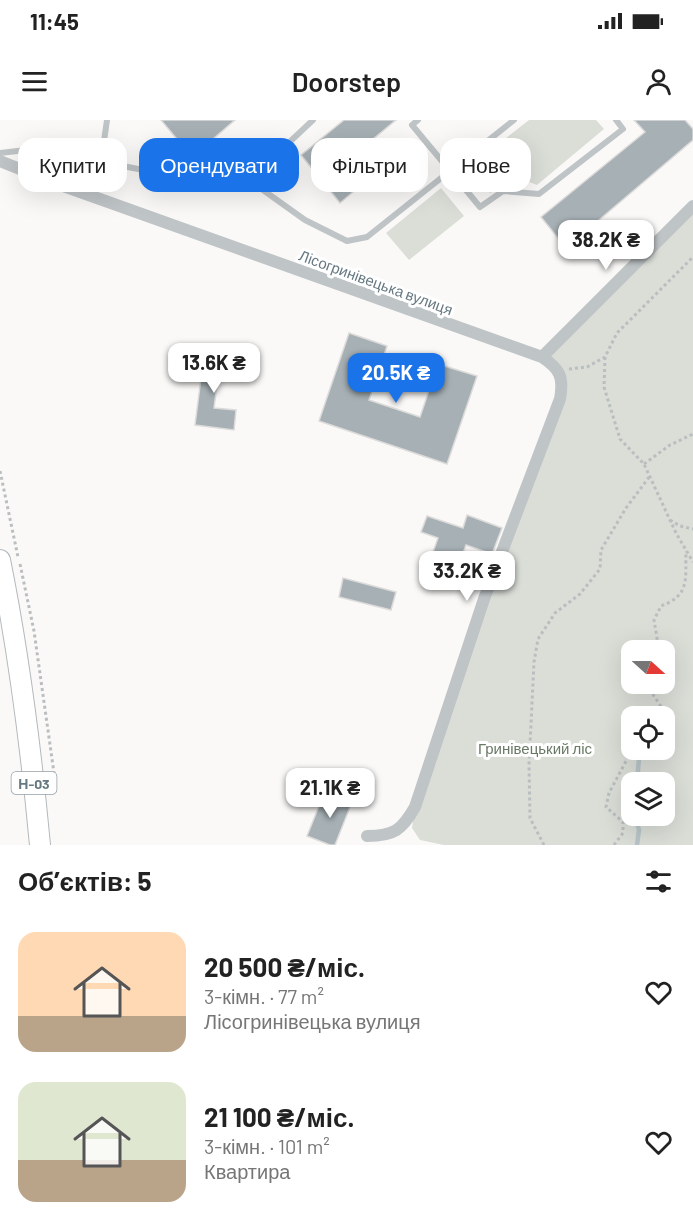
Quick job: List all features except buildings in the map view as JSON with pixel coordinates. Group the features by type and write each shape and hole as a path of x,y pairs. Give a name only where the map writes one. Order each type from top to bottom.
{"main road":[{"name":"Н-03","path":"0,560 15,635 40,845"}],"street":[{"name":"Лісогринівецька вулиця","path":"0,161 55,183 542,357 555,365"},
{"path":"542,357 693,206"},
{"path":"367,836 396,832 406,823 415,807 484,599 560,399 562,385 555,365"}],"lane":[{"path":"104,138 107,120"},
{"path":"294,138 313,120"},
{"path":"418,120 412,125 440,158"},
{"path":"492,138 514,120"},
{"path":"515,192 540,194 623,129 615,120"},
{"path":"0,153 18,151"},
{"path":"266,192 305,220 346,241 367,237 440,180"},
{"path":"468,192 480,207 502,192"}],"path":[{"path":"693,257 617,333 605,357 604,387 620,439 645,464 670,520 693,562"},
{"path":"555,365 564,369 587,367 605,357"},
{"path":"645,464 670,445 693,434"},
{"path":"544,845 530,818 534,663 538,639 555,612 580,594 600,568 602,550 626,508 650,476"},
{"path":"670,520 680,526 693,528"},
{"path":"657,640 654,620 661,606 680,596 684,587 687,551"},
{"path":"614,845 623,833 623,822 606,807 609,793 627,760"}],"green space":[{"path":"529,120 596,120 604,129 537,185 531,183 531,138 506,138"},
{"path":"440,189 440,192 444,192 464,216 409,260 386,233"},
{"name":"Гринівецький ліс","path":"693,206 693,845 444,845 420,840 412,828 415,807 562,385 542,357"}],"waterway":[{"path":"638,772 639,760"},
{"path":"637,845 638,826"}]}
